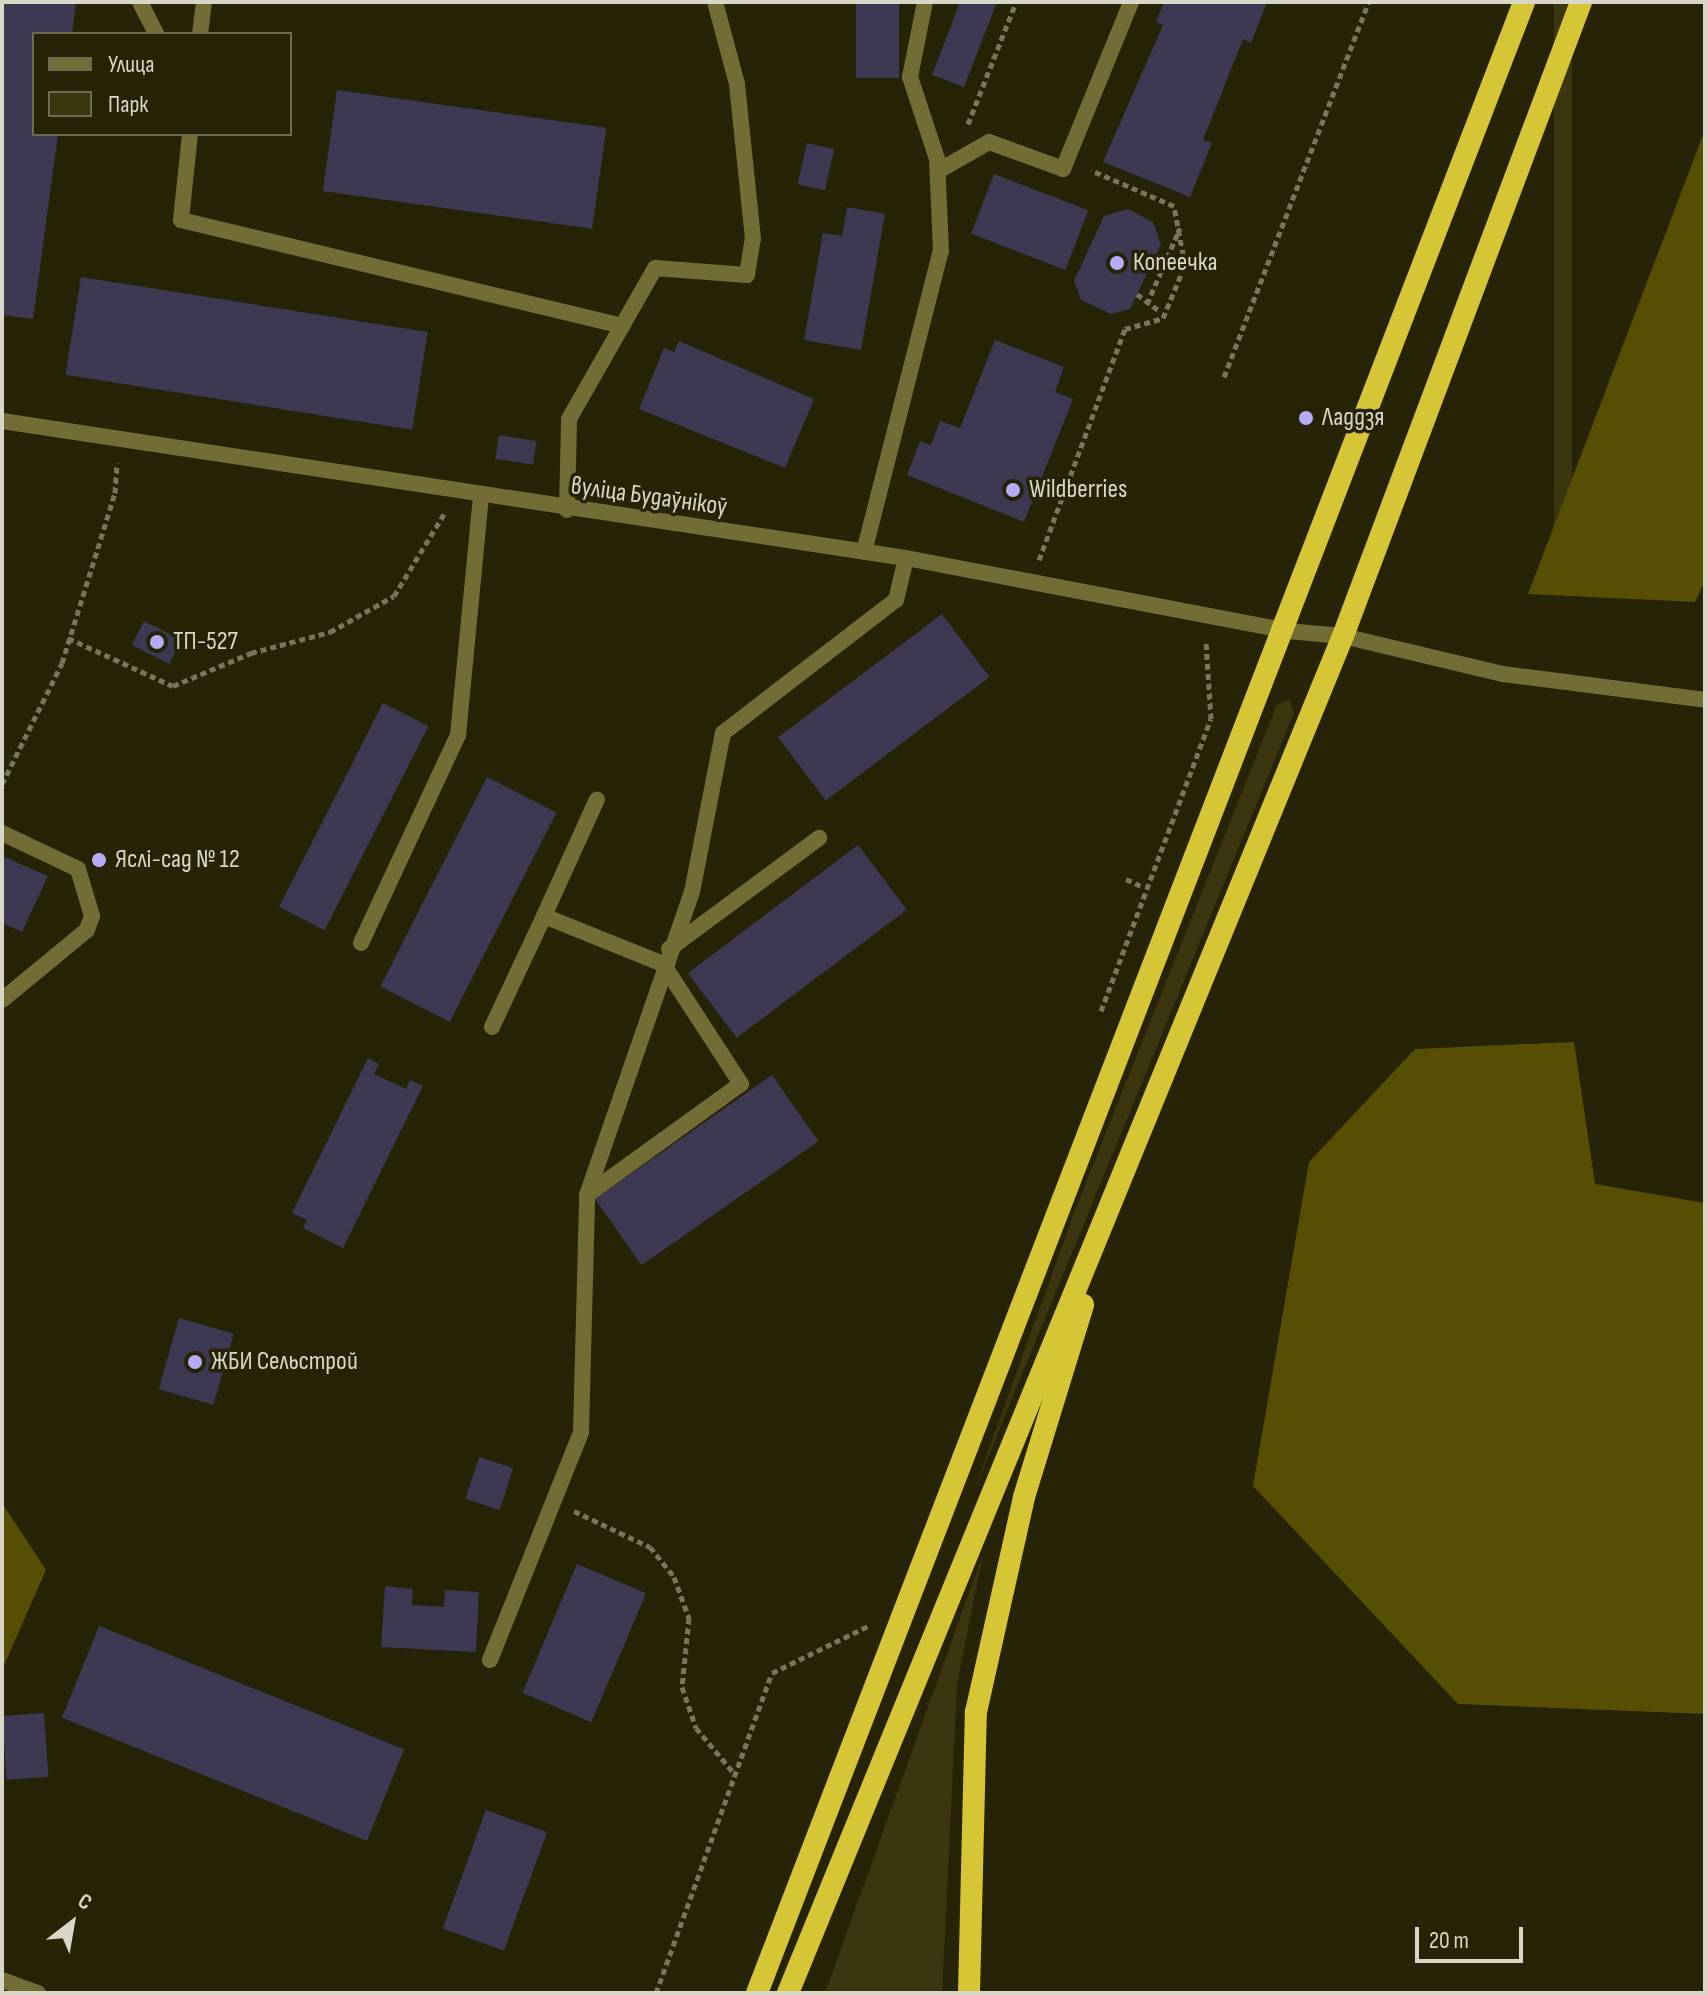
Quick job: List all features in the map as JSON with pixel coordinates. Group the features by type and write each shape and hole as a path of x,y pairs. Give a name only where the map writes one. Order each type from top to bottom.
{"highway":[{"path":"757,1993 1287,631 1524,2"},
{"path":"788,1993 1116,1199 1343,636 1581,2"},
{"path":"969,1993 976,1712 990,1635 1116,1199"}],"street":[{"path":"140,2 155,32"},
{"path":"200,32 204,2"},
{"path":"567,510 569,419 655,268 747,275 753,239 737,84 715,2"},
{"path":"864,552 931,301 941,251 938,171 910,77 925,2"},
{"path":"938,171 956,155 989,142 1063,169 1131,2"},
{"path":"190,136 181,220 622,326"},
{"name":"вуліца Будаўнікоў","path":"2,421 480,505 567,510 906,558 1287,631 1343,636 1503,674 1705,700"},
{"path":"361,943 458,735 480,505"},
{"path":"490,1660 581,1432 587,1195 665,957 692,892 723,733 896,600 906,558"},
{"path":"492,1027 597,799"},
{"path":"2,833 78,869 92,916 87,930 2,1000"},
{"path":"665,957 819,838"},
{"path":"544,916 665,957 741,1084 587,1195"},
{"path":"2,1980 38,1993"}],"path":[{"path":"956,155 1016,2"},
{"path":"1224,377 1369,2"},
{"path":"1031,580 1125,329 1163,318 1185,265 1174,206 1084,167 1090,153"},
{"path":"1147,304 1180,227"},
{"path":"1137,294 1158,310"},
{"path":"2,784 68,638 115,493"},
{"path":"68,638 173,686 359,618 394,596 442,515 450,509 480,505"},
{"path":"1096,1027 1211,719 1215,692 1201,614"},
{"path":"552,1501 650,1547 674,1577 689,1618 682,1687 696,1728 735,1774"},
{"path":"656,1993 772,1673 868,1625 874,1611"}],"green space":[{"path":"1554,2 1572,2 1572,586 1554,586"},
{"path":"1290,700 1294,713 972,1496 1077,1205 1277,704"},
{"path":"983,1554 957,1685 942,1993 825,1993"}],"shaded area":[{"path":"1705,130 1705,580 1695,602 1528,594"},
{"path":"1574,1042 1595,1184 1705,1203 1705,1714 1458,1704 1253,1486 1309,1162 1415,1049"},
{"path":"2,1503 46,1570 2,1670"}],"building":[{"path":"2,2 76,2 72,32 32,32 32,136 58,136 33,319 2,315"},
{"path":"856,2 899,2 899,78 856,78"},
{"path":"960,2 997,2 964,87 932,75"},
{"path":"1164,2 1267,2 1251,43 1243,39 1203,140 1212,143 1190,197 1103,162 1163,25 1156,22"},
{"path":"337,90 606,128 592,229 323,191"},
{"path":"807,143 834,149 825,190 798,184"},
{"path":"994,174 1088,210 1065,270 971,234"},
{"path":"847,207 885,214 861,350 804,340 823,233 842,236"},
{"name":"Копеечка","path":"1128,209 1153,222 1161,244 1130,309 1111,314 1081,300 1074,281 1104,216"},
{"path":"81,277 428,332 412,430 66,375"},
{"path":"995,340 1064,367 1055,392 1073,399 1024,522 907,475 920,441 931,445 940,421 960,428"},
{"path":"679,341 814,399 785,468 639,409 664,348 674,352"},
{"path":"499,435 537,441 533,465 495,459"},
{"path":"942,614 990,677 826,800 778,737"},
{"name":"ТП-527","path":"144,621 181,640 169,664 132,645"},
{"path":"383,703 428,726 324,930 279,907"},
{"path":"487,777 556,812 450,1022 380,986"},
{"path":"858,845 907,910 737,1038 688,973"},
{"path":"2,856 48,876 22,932 2,923"},
{"path":"368,1058 379,1064 374,1074 406,1089 410,1080 423,1086 343,1248 303,1228 307,1220 292,1213"},
{"path":"772,1075 818,1141 642,1265 595,1199"},
{"name":"ЖБИ Сельстрой","path":"179,1318 234,1334 213,1405 159,1389"},
{"path":"479,1457 513,1468 500,1510 465,1499"},
{"path":"577,1564 646,1593 591,1722 522,1693"},
{"path":"385,1586 413,1589 412,1605 444,1607 445,1590 479,1592 476,1652 381,1647"},
{"path":"99,1626 404,1749 367,1841 62,1718"},
{"path":"44,1713 48,1777 7,1780 2,1716"},
{"path":"486,1810 547,1832 504,1951 443,1928"}],"place":[{"name":"Копеечка","path":"1117,263"},
{"name":"Ладдзя","path":"1306,418"},
{"name":"Wildberries","path":"1013,490"},
{"name":"ТП-527","path":"157,642"},
{"name":"Яслі-сад № 12","path":"99,860"},
{"name":"ЖБИ Сельстрой","path":"195,1362"}]}
